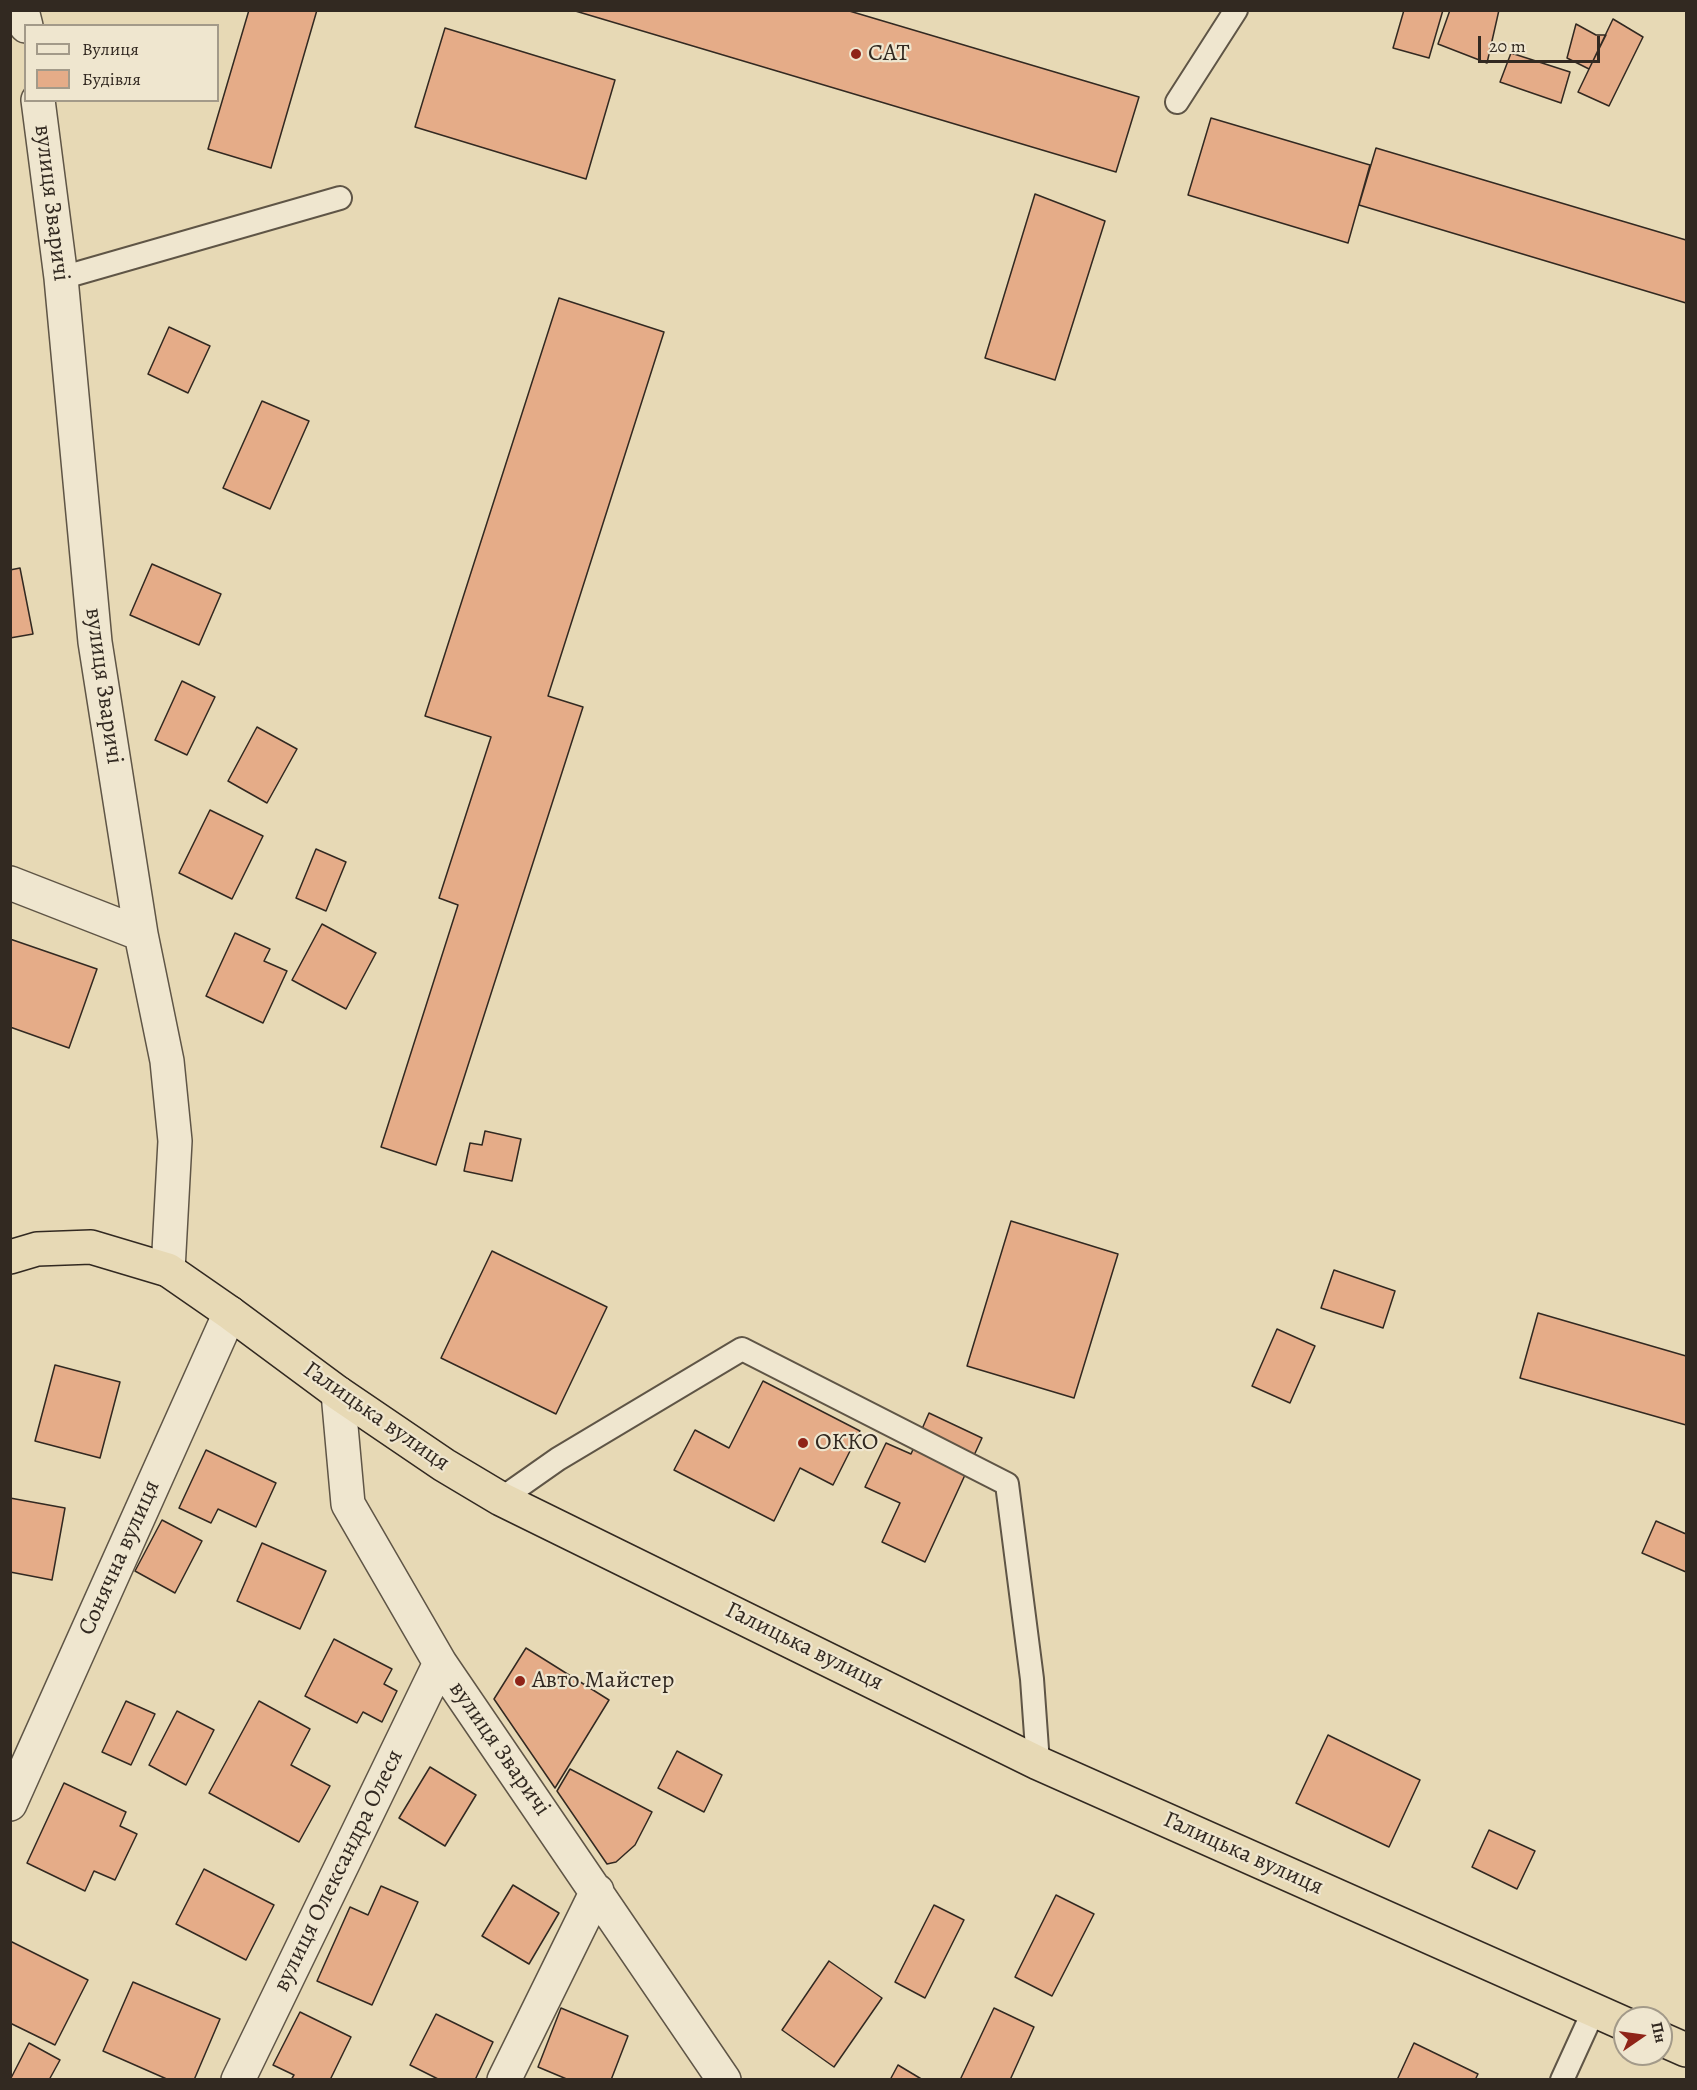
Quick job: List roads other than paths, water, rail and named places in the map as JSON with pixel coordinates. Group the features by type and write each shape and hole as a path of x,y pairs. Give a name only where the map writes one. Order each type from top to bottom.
{"highway":[{"name":"Галицька вулиця","path":"10,1257 37,1249 91,1247 168,1270 230,1312 338,1393 444,1466 501,1499 1038,1763 1613,2019"}],"street":[{"name":"вулиця Зваричі","path":"38,102 62,278 95,642 141,934 167,1061 175,1141 168,1270"},
{"path":"10,883 141,934"},
{"name":"Сонячна вулиця","path":"10,1804 230,1312"},
{"name":"вулиця Зваричі","path":"338,1393 348,1504 440,1663 724,2079"},
{"name":"вулиця Олександра Олеся","path":"238,2079 440,1663"},
{"path":"504,2079 597,1891"}],"lane":[{"path":"1177,102 1236,10"},
{"path":"62,278 340,198"},
{"path":"501,1499 558,1459 742,1350 1007,1484 1032,1679 1038,1763"},
{"path":"1562,2079 1594,2010"}],"place":[{"name":"САТ","path":"856,54"},
{"name":"ОККО","path":"803,1443"},
{"name":"Авто Майстер","path":"520,1681"}]}
